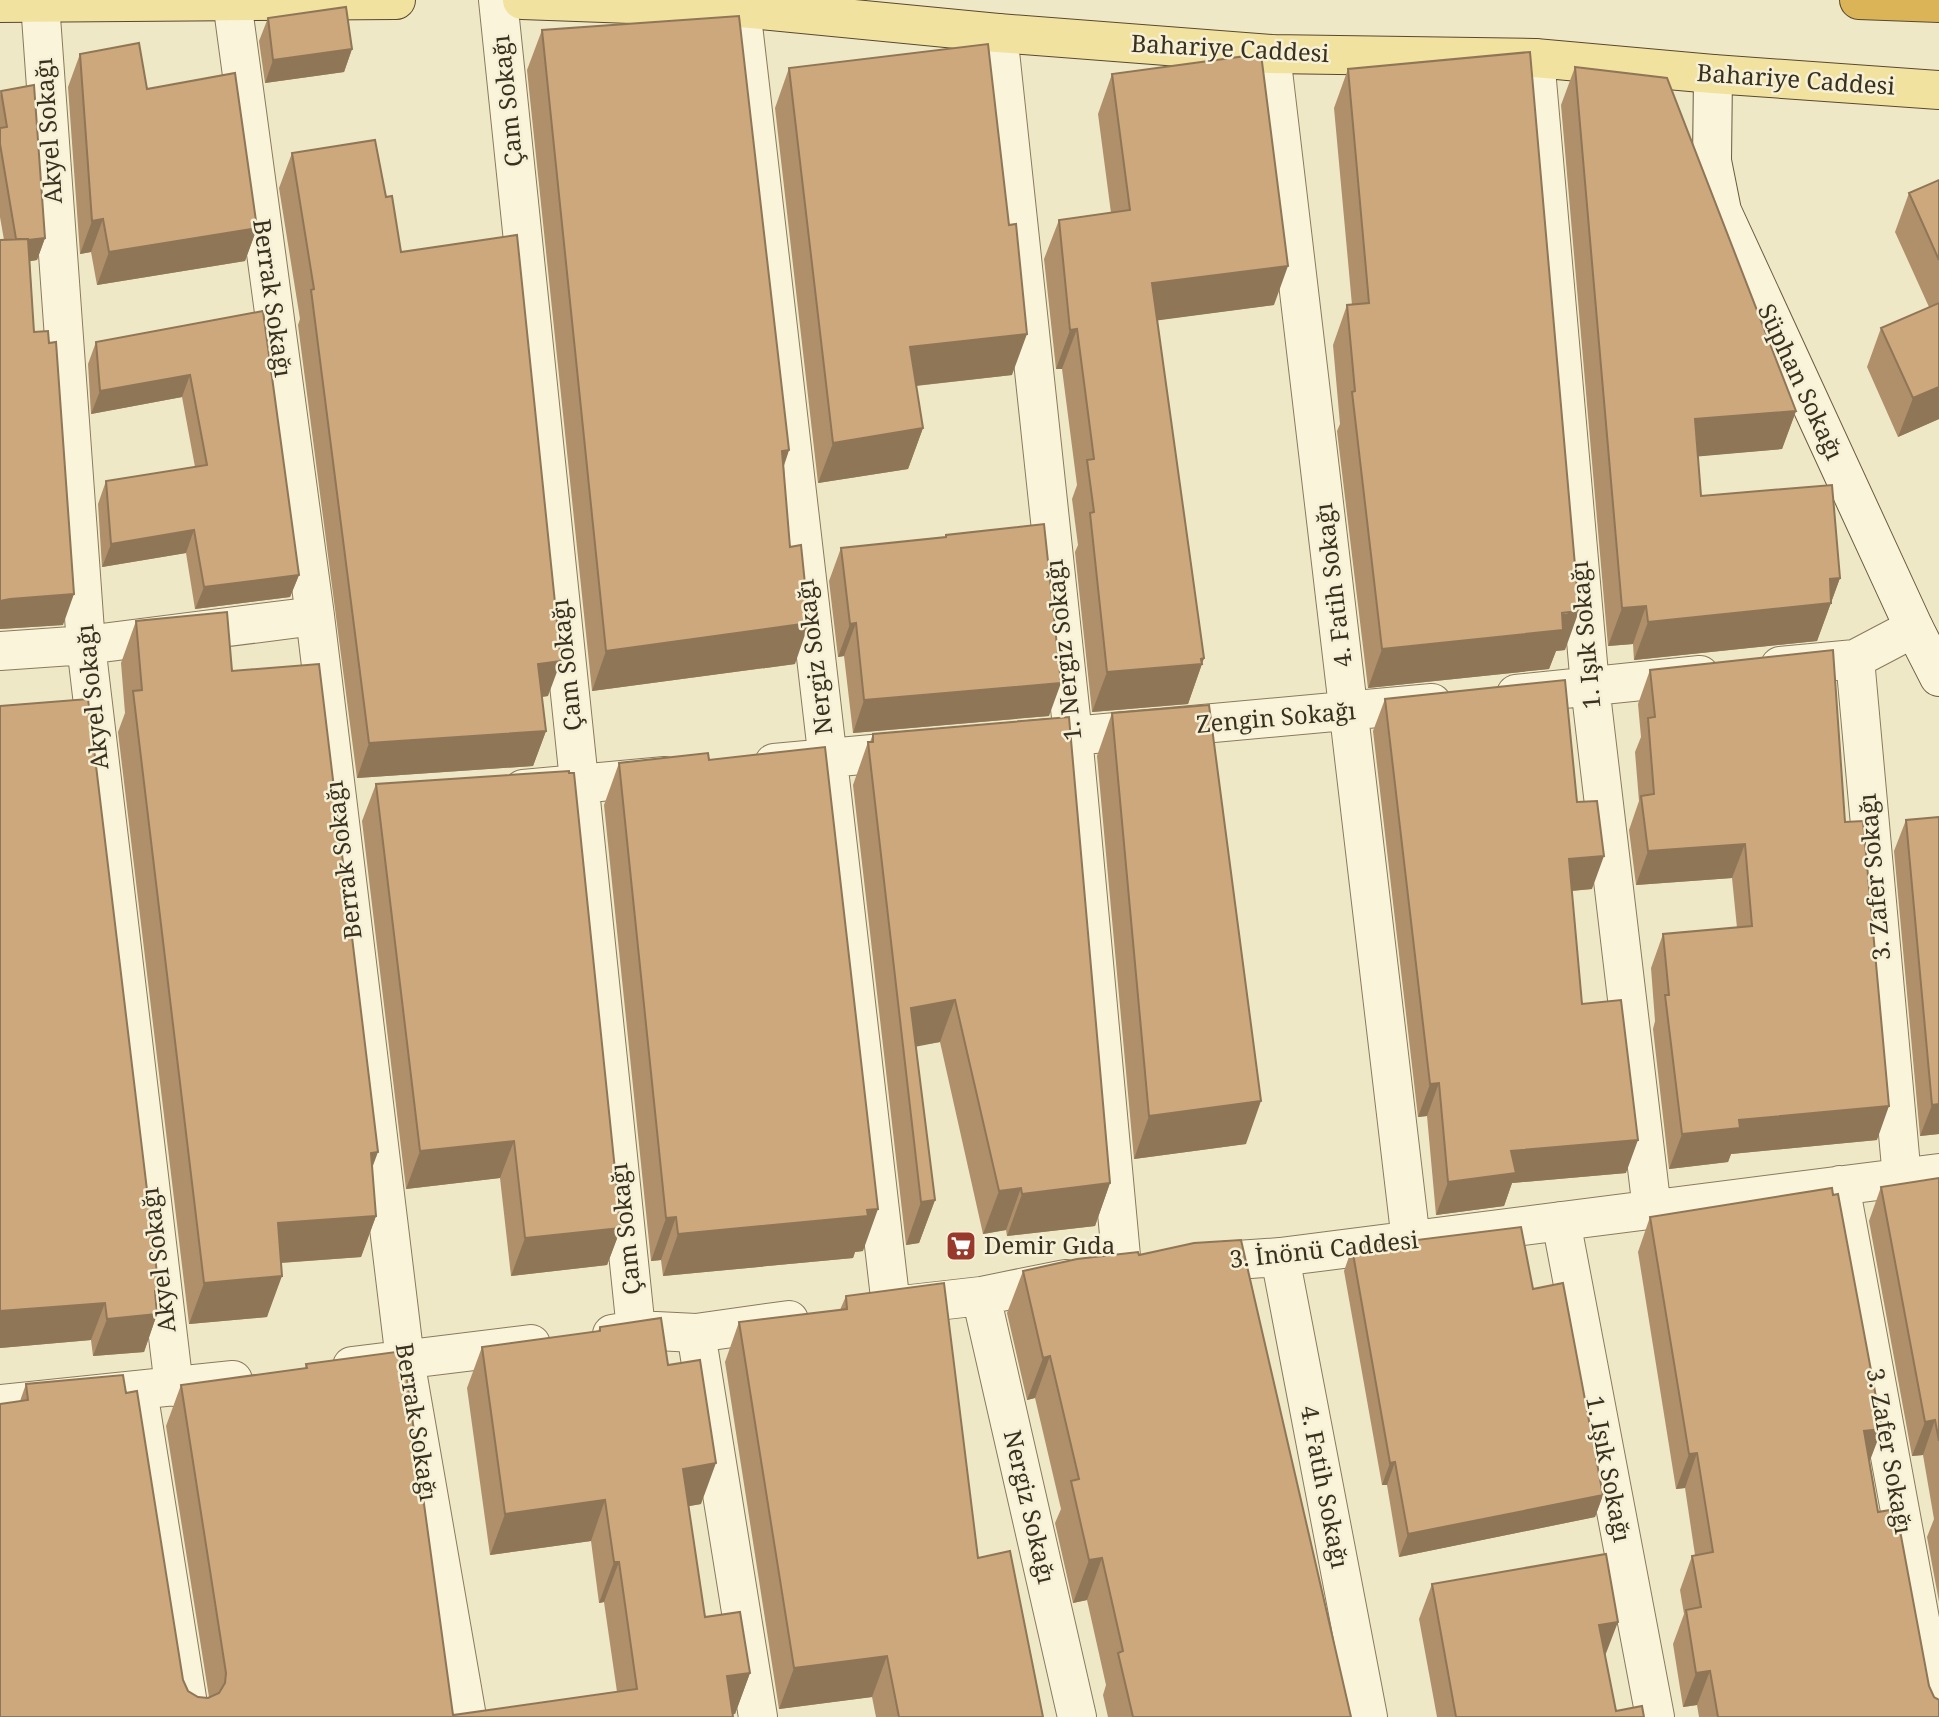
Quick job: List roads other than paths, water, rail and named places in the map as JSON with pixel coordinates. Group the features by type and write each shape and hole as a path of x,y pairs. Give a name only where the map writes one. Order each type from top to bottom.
{"highway":[{"path":"1859,0 1939,3"}],"main road":[{"path":"0,3 396,0"},
{"name":"Bahariye Caddesi","path":"522,0 741,8 998,33 1271,54 1535,58 1939,90"}],"street":[{"name":"Çam Sokağı","path":"498,0 636,1330"},
{"name":"Berrak Sokağı","path":"232,1 315,616 405,1360 467,1717"},
{"name":"Akyel Sokağı","path":"40,3 86,645 156,1389 190,1717"},
{"name":"Nergiz Sokağı","path":"741,8 891,1306"},
{"name":"1. Nergiz Sokağı","path":"998,33 1073,736 1122,1267"},
{"name":"4. Fatih Sokağı","path":"1271,54 1411,1241"},
{"name":"1. Işık Sokağı","path":"1535,58 1590,686 1651,1210"},
{"name":"Süphan Sokağı","path":"1713,74 1712,162 1722,211 1939,677"},
{"path":"0,651 86,645 315,616"},
{"name":"Zengin Sokağı","path":"744,766 1349,712 1855,659 1914,628"},
{"name":"3. Zafer Sokağı","path":"1855,659 1921,1176"},
{"path":"485,792 580,785 703,771"},
{"path":"337,801 377,799"},
{"name":"3. İnönü Caddesi","path":"323,1370 636,1330 696,1333 981,1296 1122,1267 1280,1257 1921,1176"},
{"name":"3. Zafer Sokağı","path":"1840,1185 1938,1717"},
{"name":"1. Işık Sokağı","path":"1561,1221 1655,1717"},
{"name":"4. Fatih Sokağı","path":"1280,1257 1368,1717"},
{"name":"Nergiz Sokağı","path":"981,1296 1077,1717"},
{"path":"696,1333 758,1717"},
{"path":"0,1404 269,1376"}],"place":[{"name":"Demir Gıda","path":"961,1246"}]}
